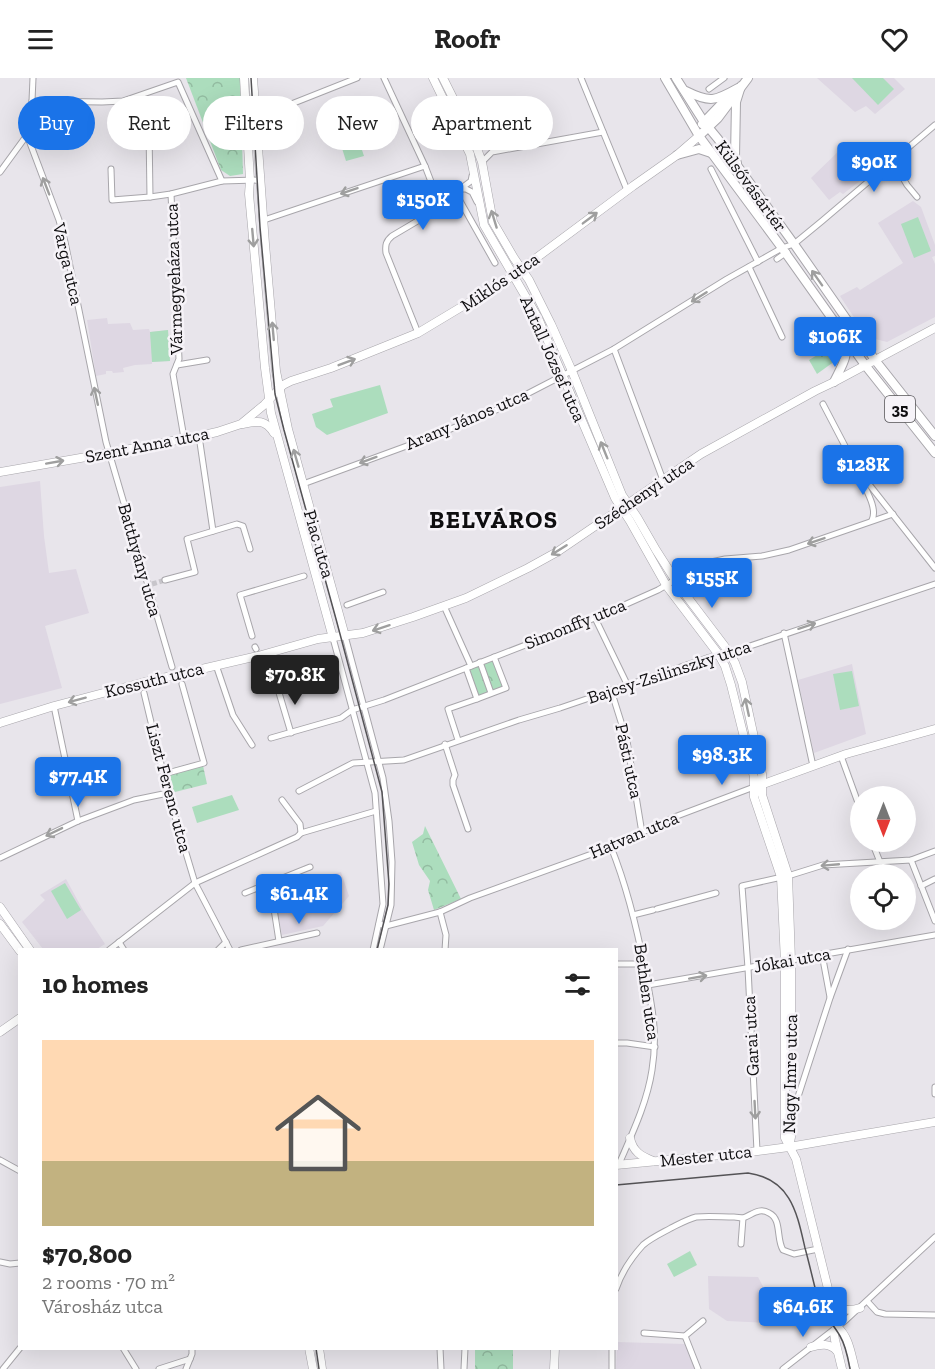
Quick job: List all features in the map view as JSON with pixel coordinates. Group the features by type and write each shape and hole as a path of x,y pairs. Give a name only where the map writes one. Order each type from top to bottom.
{"main road":[{"name":"Külsővásártér","path":"665,78 699,136 866,365"},
{"name":"Külsővásártér","path":"676,78 706,125 794,244 875,360"},
{"path":"699,136 700,129 718,118 748,78"},
{"path":"706,125 716,108 741,86"},
{"path":"684,91 711,100 741,86"},
{"path":"741,86 736,102 735,157 741,172"},
{"path":"686,113 706,125"},
{"path":"677,155 699,149 713,155"},
{"path":"834,382 846,354 847,344 842,332"},
{"name":"35","path":"875,360 935,436"},
{"name":"35","path":"866,365 935,453"}],"street":[{"name":"Varga utca","path":"32,96 33,78"},
{"name":"Piac utca","path":"244,78 245,96"},
{"name":"Piac utca","path":"254,78 255,96"},
{"path":"304,99 357,78"},
{"path":"384,78 440,205"},
{"name":"Antall József utca","path":"433,78 470,154 479,205 488,233 538,318 611,490 625,506"},
{"name":"Antall József utca","path":"443,78 473,138 482,162 493,222 529,280 552,324 625,506"},
{"path":"581,78 627,190"},
{"path":"709,89 724,78"},
{"path":"95,102 123,101 178,82 222,181"},
{"path":"784,251 935,124"},
{"path":"482,162 492,152 603,132"},
{"name":"Miklós utca","path":"279,385 332,368 418,333 462,308 522,270 677,155 699,136"},
{"path":"0,172 18,147"},
{"name":"Varga utca","path":"33,150 59,220 65,243 109,453"},
{"path":"149,150 150,197"},
{"name":"Piac utca","path":"249,150 249,194 269,400 277,437 375,793 383,904 373,948"},
{"name":"Piac utca","path":"258,150 279,385 286,423 386,792 392,862 391,905 380,948"},
{"path":"893,161 917,197"},
{"path":"264,220 424,166"},
{"path":"418,333 386,253 387,240 436,210 471,181 473,169"},
{"name":"Külsővásártér","path":"711,169 758,262"},
{"path":"111,170 112,200 171,194 222,181 260,180"},
{"path":"457,191 466,189 472,192 479,205"},
{"path":"457,191 495,263"},
{"name":"Vármegyeháza utca","path":"171,194 178,362 173,374 184,438"},
{"name":"Külsővásártér","path":"777,259 784,251"},
{"name":"Külsővásártér","path":"749,267 784,251"},
{"path":"749,267 782,337"},
{"name":"Arany János utca","path":"303,484 444,432 496,410 614,349 749,267"},
{"name":"Széchenyi utca","path":"345,636 363,633 444,606 476,593 547,557 701,454 935,328"},
{"path":"614,349 663,480"},
{"name":"Vármegyeháza utca","path":"178,362 207,360"},
{"path":"265,372 279,385"},
{"name":"Szent Anna utca","path":"0,472 217,432 241,424 269,400 279,385"},
{"path":"823,404 857,469 873,508 874,518 871,521"},
{"path":"241,424 257,421 266,424 277,437"},
{"path":"199,436 213,531"},
{"name":"Batthyány utca","path":"109,453 150,584 172,667"},
{"path":"857,469 935,568"},
{"path":"625,506 674,579 729,652 742,682 762,774 758,786"},
{"path":"625,506 666,585 725,666 758,786"},
{"name":"Simonffy utca","path":"469,667 595,618 666,585 702,564 789,550 893,514"},
{"path":"165,580 195,572 187,539 237,524 243,525 250,549"},
{"path":"252,636 240,595 304,576"},
{"name":"Bajcsy-Zsilinszky utca","path":"299,791 353,763 404,760 445,744 935,584"},
{"path":"349,604 383,592"},
{"path":"444,606 469,667 477,699"},
{"path":"595,618 627,684"},
{"path":"784,633 813,766"},
{"name":"Kossuth utca","path":"0,723 54,706 318,639 345,636"},
{"path":"458,740 448,709 506,688 494,657"},
{"path":"269,661 291,733"},
{"path":"480,662 491,693"},
{"path":"216,665 233,715 252,745"},
{"path":"271,738 341,718 352,710 469,667"},
{"path":"164,774 204,763 182,684"},
{"name":"Pásti utca","path":"611,690 627,741 642,833"},
{"name":"Liszt Ferenc utca","path":"144,693 168,793 195,883 229,948"},
{"path":"54,706 78,821"},
{"name":"Hatvan utca","path":"386,926 440,912 470,897 611,847 677,816 813,766 935,729"},
{"path":"445,744 455,775 453,785 468,829"},
{"path":"841,756 852,786"},
{"name":"Nagy Imre utca","path":"758,786 754,797 784,876 788,961 791,1137 789,1147"},
{"path":"0,858 78,821 134,800 168,793"},
{"path":"282,800 300,824 301,832"},
{"path":"112,948 195,883 297,837 301,832 376,811"},
{"name":"Bethlen utca","path":"611,847 626,889 640,942 655,1024 655,1047 645,1102 618,1167"},
{"path":"784,876 823,865 911,860 935,851"},
{"path":"876,852 880,862"},
{"path":"911,860 935,921"},
{"path":"245,893 310,867"},
{"name":"Garai utca","path":"757,1150 742,886 784,876"},
{"path":"921,886 935,879"},
{"path":"270,883 279,941"},
{"path":"633,915 716,893"},
{"path":"0,907 29,948"},
{"path":"440,912 446,935 445,948"},
{"path":"0,924 18,948"},
{"path":"379,924 386,926"},
{"path":"260,948 279,941 318,933"},
{"name":"Jókai utca","path":"648,985 935,935"},
{"path":"119,942 123,948"},
{"path":"220,948 226,942"},
{"path":"795,1106 848,949"},
{"path":"822,954 830,998"},
{"path":"618,964 644,964"},
{"path":"0,1032 18,1019"},
{"path":"618,1042 655,1047"},
{"path":"935,1087 935,1094"},
{"name":"Mester utca","path":"618,1167 789,1147 935,1122"},
{"path":"630,1138 635,1151 654,1162"},
{"path":"789,1147 796,1159 837,1327 842,1331 849,1346 855,1369"},
{"path":"0,1160 18,1170"},
{"path":"618,1284 643,1245 695,1217 743,1218 755,1212 766,1211 771,1213 778,1226 778,1242 783,1250 798,1254 818,1249"},
{"path":"741,1244 743,1218"},
{"path":"784,1368 860,1308 935,1237"},
{"path":"0,1262 18,1263"},
{"path":"830,1297 836,1305 845,1310 860,1308"},
{"path":"867,1301 878,1312 885,1314 935,1315"},
{"path":"644,1333 685,1336 704,1321"},
{"path":"837,1327 834,1332 842,1369"},
{"path":"685,1336 698,1369"},
{"path":"811,1347 830,1346 838,1352"},
{"path":"3,1369 18,1350"},
{"path":"124,1350 136,1369"},
{"path":"186,1369 192,1350"},
{"path":"309,1350 313,1369"},
{"path":"319,1350 322,1369"},
{"path":"440,1350 441,1369"},
{"path":"464,1369 465,1350"},
{"path":"554,1369 555,1350"},
{"path":"612,1350 612,1369"},
{"path":"159,1369 190,1359"}],"shaded area":[{"path":"817,78 894,78 905,89 875,114 866,106 855,112"},
{"path":"841,149 865,177 843,194 840,192 829,200 811,178"},
{"path":"913,201 921,207 935,245 935,256 932,257 935,264 935,317 887,342 867,337 840,296 857,287 860,290 903,263 878,223"},
{"path":"107,318 108,324 130,323 133,330 149,329 150,332 168,330 170,361 135,365 123,368 124,372 106,371 106,374 96,376 87,320"},
{"path":"40,481 49,573 76,569 89,613 45,626 62,688 0,704 0,487"},
{"path":"852,664 866,734 814,753 798,680"},
{"path":"341,872 349,896 323,926 282,935 273,887"},
{"path":"66,879 105,944 99,948 42,948 22,922 45,900 40,895"},
{"path":"708,1276 758,1277 777,1313 776,1320 772,1323 727,1321 709,1309"},
{"path":"618,1342 685,1344 696,1369 616,1369"}],"green space":[{"path":"186,78 240,78 241,96 203,96 203,123"},
{"path":"852,78 883,78 894,89 878,105"},
{"path":"213,150 242,150 243,174 230,176 221,170"},
{"path":"343,150 362,150 364,156 346,161"},
{"path":"918,217 931,251 914,258 901,224"},
{"path":"168,330 170,361 152,362 150,332"},
{"path":"837,343 835,361 817,374 809,360"},
{"path":"380,385 388,413 327,435 316,427 312,414 333,407 330,399"},
{"path":"494,657 506,688 477,699 466,668"},
{"path":"852,671 859,706 840,710 833,674"},
{"path":"202,761 207,784 171,793 166,770"},
{"path":"232,795 239,810 197,823 192,807"},
{"path":"425,826 461,899 434,910 428,890 430,881 419,865 412,842 423,834"},
{"path":"65,883 81,910 67,919 51,891"},
{"path":"327,890 331,906 297,914 294,898"},
{"path":"690,1251 697,1265 674,1277 667,1264"},
{"path":"475,1350 513,1350 513,1369 475,1369"}],"tunnel":[{"path":"152,584 165,580"}],"tram line":[{"path":"251,78 260,227 275,394 382,792 389,884 388,905 377,948"},
{"path":"618,1185 748,1173 774,1182 783,1190 795,1210 819,1303 842,1340 850,1369"},
{"path":"316,1350 319,1369"}],"district":[{"name":"BELVÁROS","path":"494,520"}]}
